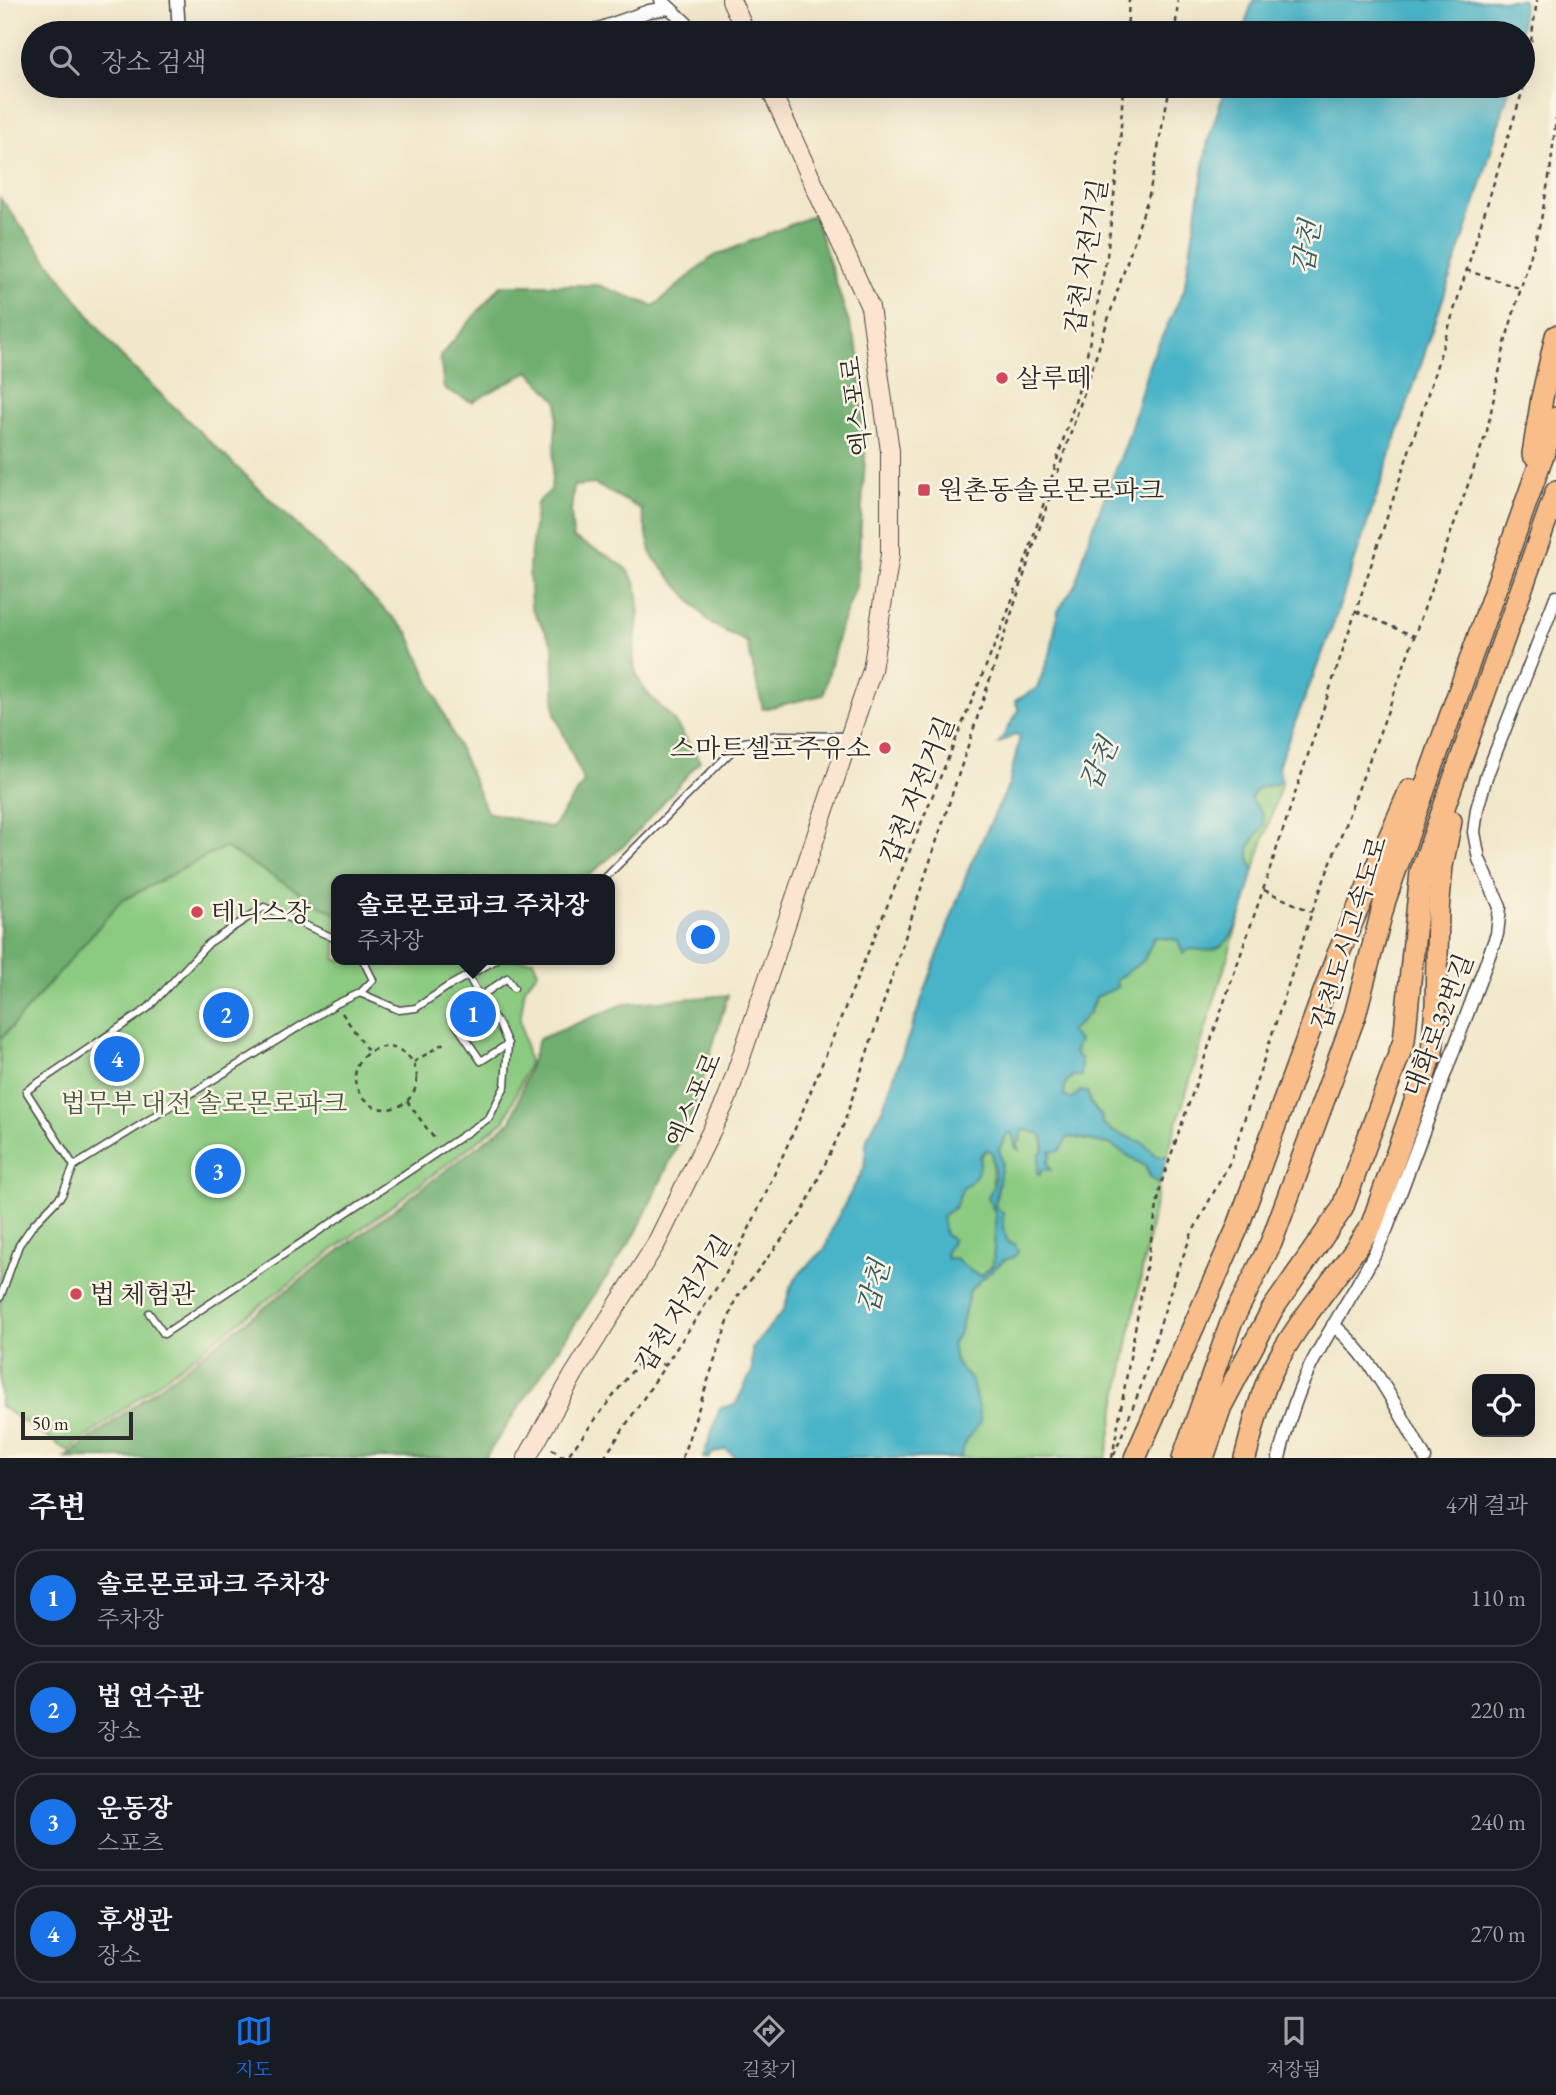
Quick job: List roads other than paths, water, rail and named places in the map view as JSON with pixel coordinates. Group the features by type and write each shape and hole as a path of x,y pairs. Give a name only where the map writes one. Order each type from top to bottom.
{"highway":[{"path":"1526,502 1542,398 1556,336"},
{"name":"갑천도시고속도로","path":"1183,1458 1231,1324 1271,1243 1356,1015 1385,900 1556,418"},
{"name":"갑천도시고속도로","path":"1203,1458 1221,1406 1272,1311 1342,1209 1373,1126 1404,1041 1421,872 1556,492"},
{"path":"1135,1458 1237,1229 1338,954 1479,631"},
{"path":"1245,1458 1271,1373 1292,1335 1351,1257 1372,1224 1385,1194 1432,1053 1442,866 1466,747"}],"main road":[{"path":"731,0 741,21"},
{"name":"엑스포로","path":"527,1458 574,1374 656,1244 727,1099 872,670 890,555 890,452 870,307 774,98"}],"street":[{"path":"177,0 178,21"},
{"path":"621,21 665,4 684,21"},
{"name":"대화로32번길","path":"1279,1458 1290,1415 1307,1373 1376,1254 1387,1228 1497,934 1500,908 1479,859 1474,832 1477,809 1486,778 1556,597"},
{"path":"1333,1325 1347,1336 1366,1362 1425,1458"}],"lane":[{"path":"609,874 740,743 778,735 850,736"},
{"path":"74,1166 26,1091 148,1008 209,943 264,906 331,936"},
{"path":"0,1298 19,1245 33,1225 62,1195 74,1166 336,1004 360,993 373,980 366,965"},
{"path":"360,993 398,1010 416,1008 487,965"},
{"path":"149,1313 164,1334 489,1118 505,1086 508,1044 499,1024 468,975"},
{"path":"508,1044 481,1061 451,1017 507,978 514,988"}],"water":[{"path":"1253,0 1523,0 1522,21 1246,21"},
{"name":"갑천","path":"1222,98 1506,98 1477,198 1331,631 1278,766 1282,782 1258,788 1250,799 1261,811 1264,825 1250,846 1250,863 1254,870 1235,928 1221,946 1210,951 1190,949 1183,954 1178,940 1154,937 1144,960 1117,979 1118,987 1096,997 1086,1017 1069,1031 1079,1041 1074,1052 1081,1060 1081,1076 1072,1076 1065,1084 1064,1096 1071,1099 1081,1091 1087,1092 1091,1105 1102,1117 1101,1122 1112,1131 1144,1143 1156,1156 1167,1156 1159,1183 1152,1179 1145,1166 1109,1144 1072,1137 1068,1137 1059,1151 1050,1151 1051,1157 1047,1161 1051,1170 1042,1169 1040,1175 1037,1173 1040,1153 1045,1144 1041,1134 1022,1131 1017,1144 1019,1150 1012,1133 1008,1133 999,1149 1002,1162 995,1204 1003,1213 1003,1227 1008,1243 1015,1244 1018,1252 1014,1257 1004,1260 970,1290 960,1331 952,1344 955,1362 972,1381 981,1422 966,1441 960,1458 736,1458 726,1449 711,1454 710,1458 703,1458 720,1408 735,1405 752,1372 752,1349 784,1309 791,1286 798,1275 825,1249 833,1226 864,1168 867,1138 882,1110 970,865 1009,785 1020,736 1016,734 999,743 1019,710 1015,701 1037,688 1051,651 1058,611 1076,583 1090,534 1127,441 1149,364 1184,290 1208,141","holes":["987,1149 992,1152 994,1181 988,1196 996,1216 993,1265 981,1276 955,1258 947,1259 946,1252 953,1239 945,1235 942,1216 955,1207 963,1187 976,1175 980,1156"]}],"place":[{"name":"살루떼","path":"1002,378"},
{"name":"원촌동솔로몬로파크","path":"924,490"},
{"name":"스마트셀프주유소","path":"885,748"},
{"name":"테니스장","path":"197,912"},
{"name":"솔로몬로파크 주차장","path":"473,1014"},
{"name":"법 연수관","path":"226,1015"},
{"name":"후생관","path":"117,1059"},
{"name":"운동장","path":"218,1171"},
{"name":"법 체험관","path":"76,1294"}],"park label":[{"name":"법무부 대전 솔로몬로파크","path":"204,1103"}]}
